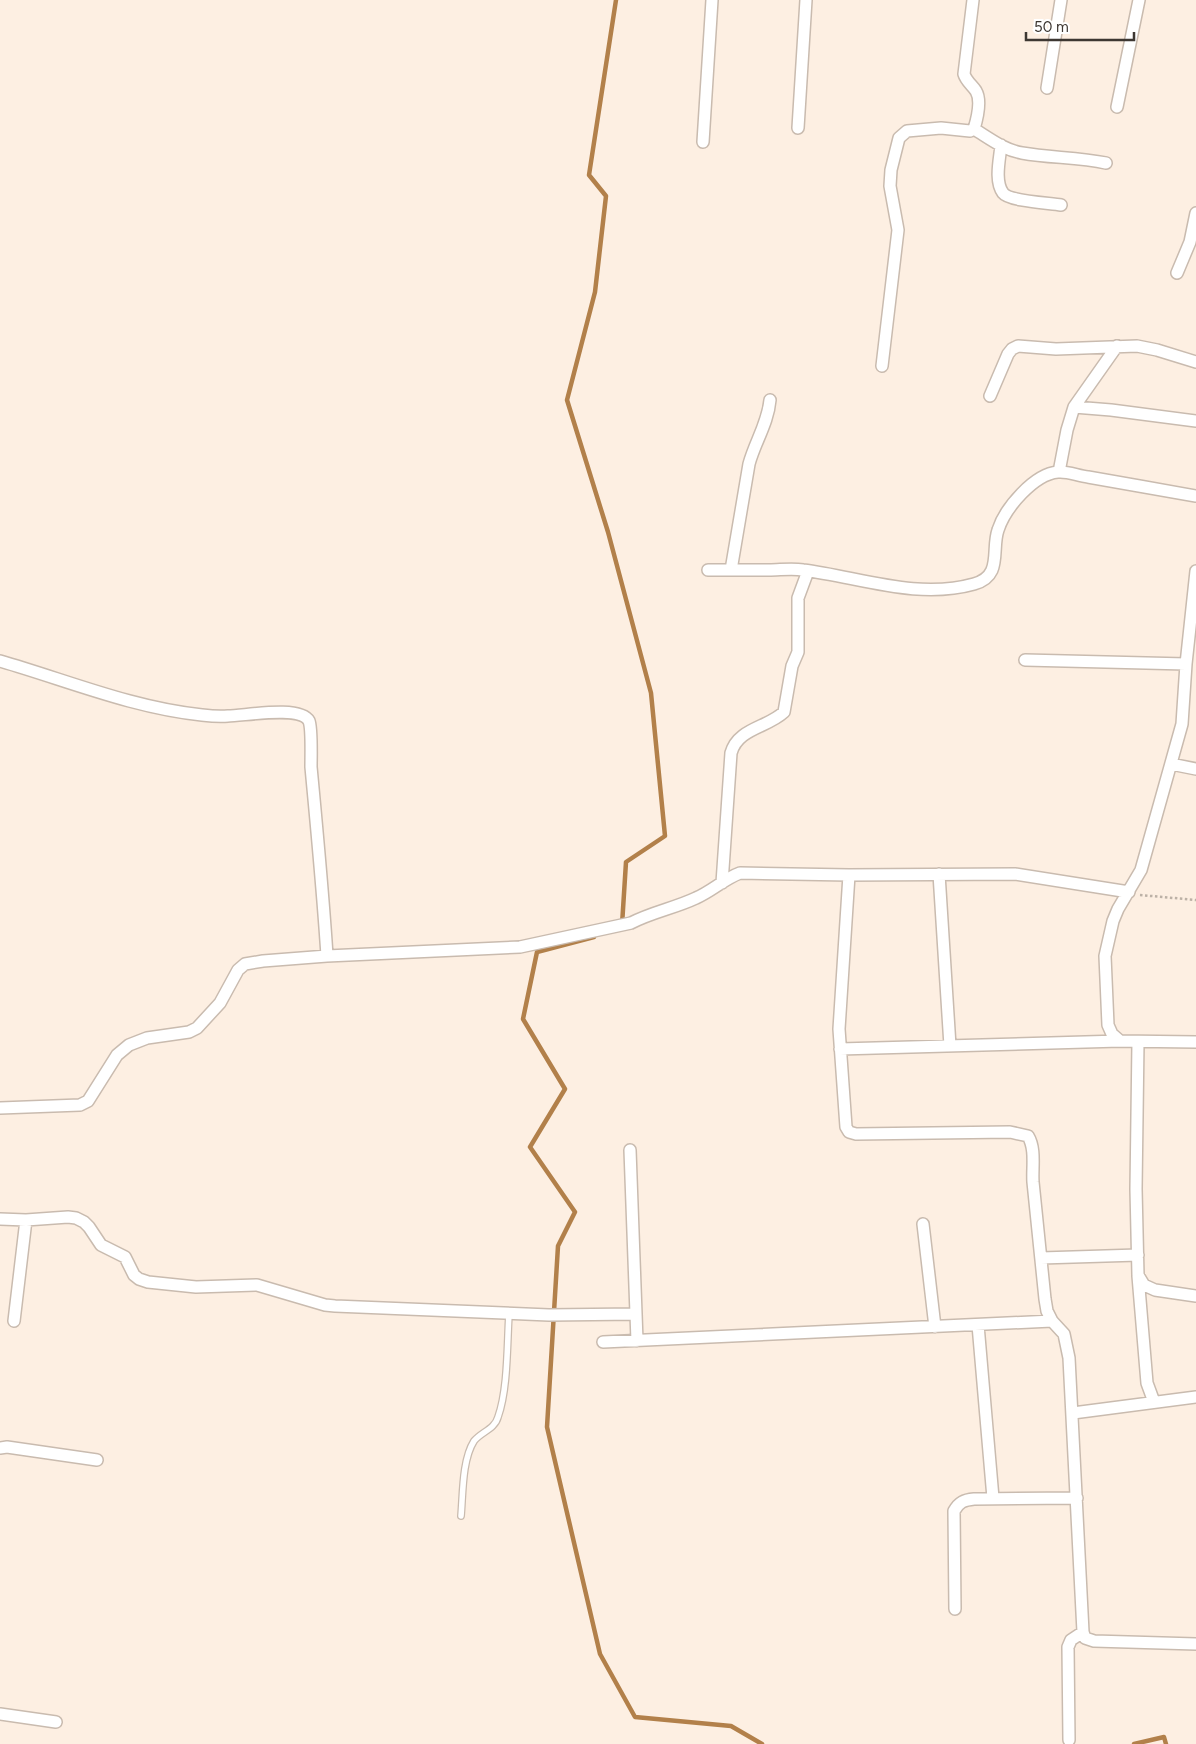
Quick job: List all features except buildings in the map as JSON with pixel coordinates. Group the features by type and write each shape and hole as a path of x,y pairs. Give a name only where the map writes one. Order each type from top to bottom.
{"street":[{"path":"703,142 712,0"},
{"path":"798,128 806,0"},
{"path":"973,0 964,74 978,98 974,129"},
{"path":"1047,88 1061,0"},
{"path":"1118,107 1139,0"},
{"path":"882,366 898,230 890,186 894,156 900,138 907,130 941,128 970,131 974,129 1001,145 1022,153 1085,158 1106,163"},
{"path":"1001,145 999,178 1004,195 1016,199 1061,205"},
{"path":"1177,274 1190,242 1196,213"},
{"path":"990,396 1008,354 1018,346 1056,349 1118,346 1143,347 1196,362"},
{"path":"1059,472 1067,430 1074,407 1118,346"},
{"path":"731,570 749,464 767,417 770,400"},
{"path":"1074,407 1196,421"},
{"path":"708,570 808,571 879,584 926,590 952,588 974,584 984,580 989,575 994,567 996,536 999,527 1018,498 1036,480 1043,476 1059,472 1196,496"},
{"path":"722,883 731,753 734,743 740,737 784,712 792,666 798,652 798,598 808,571"},
{"path":"1120,1041 1112,1034 1108,1025 1105,956 1113,921 1118,909 1141,870 1182,724 1196,571"},
{"path":"1025,660 1186,664"},
{"path":"0,662 126,699 176,711 226,716 286,712 305,716 309,722 327,956"},
{"path":"1171,764 1196,770"},
{"path":"0,1108 80,1105 88,1101 117,1055 129,1045 147,1038 189,1032 197,1028 220,1003 238,970 245,964 263,960 520,947 631,923 696,898 731,876 740,873 849,875 1015,874 1128,892"},
{"path":"939,874 950,1046"},
{"path":"849,875 839,1029 846,1127 849,1132 856,1134 1010,1132 1028,1136 1031,1141 1032,1150 1044,1299 1047,1311 1064,1334 1067,1344 1073,1414 1083,1632 1085,1638 1094,1641 1196,1644"},
{"path":"840,1049 1120,1041 1196,1042"},
{"path":"1138,1042 1136,1188 1138,1294 1147,1383 1154,1402"},
{"path":"630,1150 637,1341"},
{"path":"0,1219 26,1220 68,1217 84,1222 101,1246 125,1257 134,1275 148,1282 196,1287 257,1285 325,1305 335,1306 548,1316 636,1314"},
{"path":"14,1322 26,1220"},
{"path":"923,1224 935,1327"},
{"path":"1041,1258 1138,1256"},
{"path":"1138,1275 1144,1285 1155,1290 1196,1296"},
{"path":"603,1342 1052,1320"},
{"path":"978,1325 993,1498"},
{"path":"1073,1414 1196,1397"},
{"path":"0,1448 7,1447 98,1460"},
{"path":"955,1608 954,1511 958,1504 964,1500 993,1498 1077,1498"},
{"path":"1069,1740 1068,1647 1071,1640 1083,1632"},
{"path":"0,1714 56,1722"}],"lane":[{"path":"461,1516 468,1455 476,1439 494,1425 500,1414 505,1379 509,1314"}],"path":[{"path":"1128,892 1148,896 1196,900"}],"waterway":[{"path":"616,0 589,175 606,196 595,292 567,400 608,532 651,693 665,836 626,862 622,925"},
{"path":"594,937 537,952 523,1019 565,1089 530,1147 575,1212 558,1246 547,1427 600,1654 635,1717 731,1726 762,1744"},
{"path":"1134,1744 1164,1737 1166,1744"}]}
